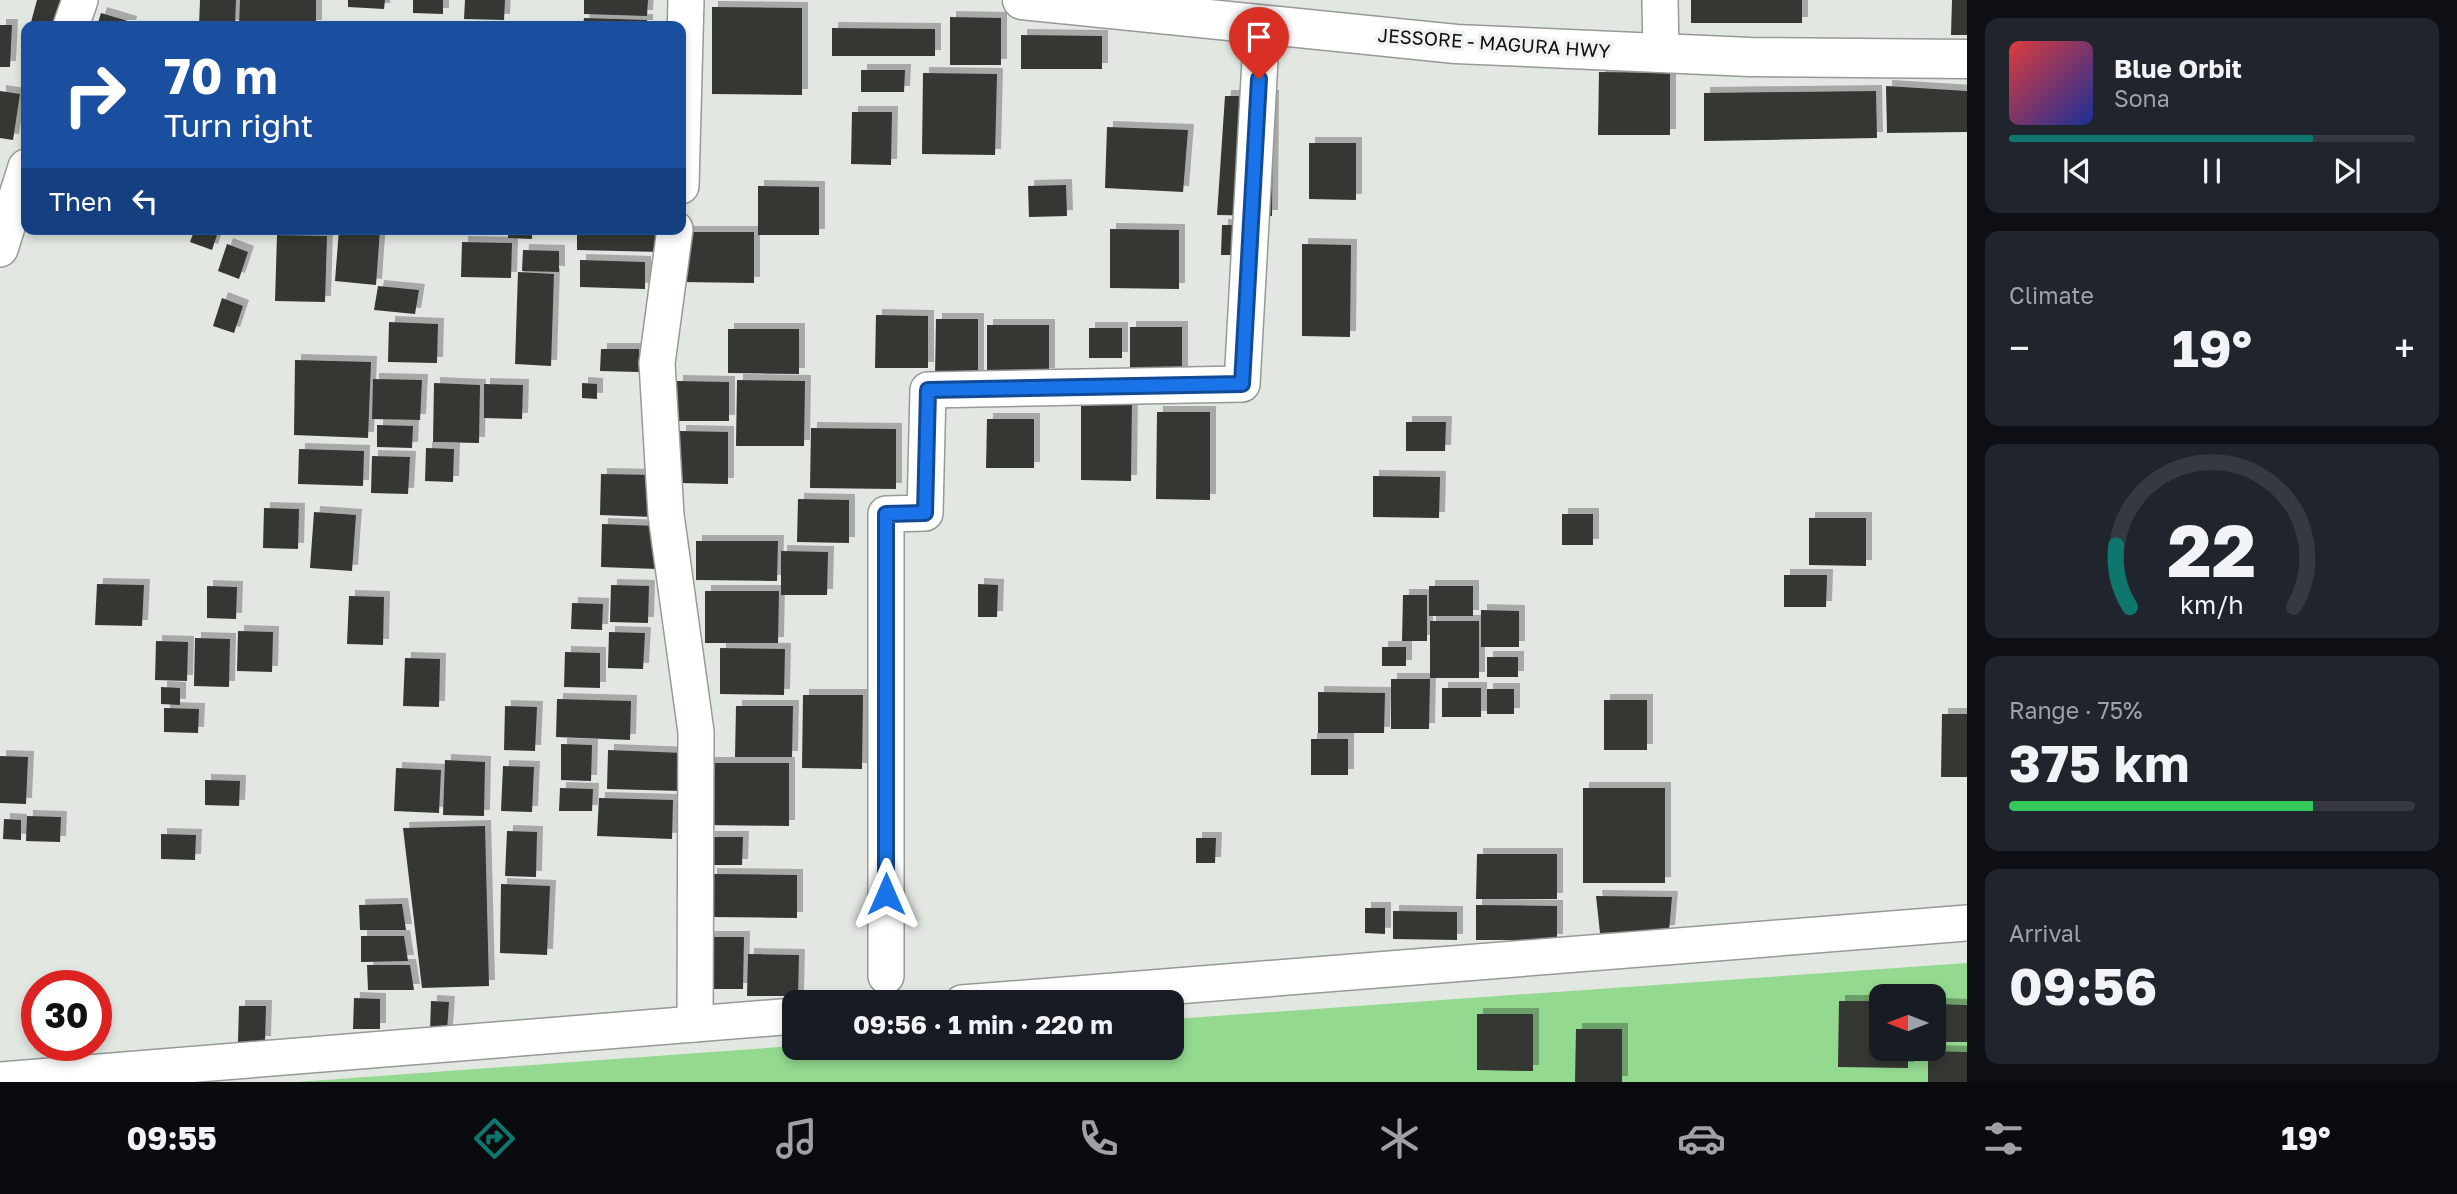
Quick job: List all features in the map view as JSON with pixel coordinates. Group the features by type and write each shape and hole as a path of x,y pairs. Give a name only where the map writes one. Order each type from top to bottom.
{"highway":[{"name":"JESSORE - MAGURA HWY","path":"1027,0 1243,15 1455,44 1846,60 1967,59"}],"street":[{"path":"73,21 80,0"},
{"path":"685,21 686,0"},
{"path":"1660,0 1661,54"},
{"path":"886,976 886,514 925,513 928,390 1242,384 1243,15"},
{"path":"0,249 21,183"},
{"path":"674,235 657,363 666,515 696,732 695,1024"},
{"path":"1125,990 1967,923"},
{"path":"0,1080 782,1017"}],"green space":[{"path":"1967,963 1967,1082 297,1082 782,1047 782,1060 1184,1060 1184,1018"}],"building":[{"path":"37,0 70,0 64,21 31,21"},
{"path":"200,0 236,0 235,21 199,21"},
{"path":"240,0 316,0 316,21 239,21"},
{"path":"348,0 385,0 384,9 348,7"},
{"path":"413,0 443,0 443,14 413,13"},
{"path":"465,0 505,0 504,20 464,19"},
{"path":"584,0 648,0 647,16 584,14"},
{"path":"1691,0 1802,0 1802,23 1691,23"},
{"path":"1952,0 1967,0 1967,35 1951,35"},
{"path":"712,7 802,8 802,95 712,94"},
{"path":"101,13 128,21 99,21"},
{"path":"950,17 1001,18 1001,65 950,65"},
{"path":"584,18 647,20 647,21 584,21"},
{"path":"0,25 12,25 10,67 0,67"},
{"path":"832,28 935,29 935,56 832,56"},
{"path":"1021,35 1102,36 1102,69 1021,69"},
{"path":"861,70 905,70 904,92 861,92"},
{"path":"1599,72 1670,73 1670,135 1598,135"},
{"path":"923,73 997,74 995,155 922,154"},
{"path":"1886,86 1967,91 1967,132 1887,133"},
{"path":"0,91 20,94 13,140 0,138"},
{"path":"1876,91 1877,138 1704,141 1704,93"},
{"path":"1225,96 1273,96 1272,216 1217,215"},
{"path":"852,112 892,112 891,165 851,164"},
{"path":"1107,127 1188,130 1183,192 1105,188"},
{"path":"1309,143 1356,143 1356,200 1309,199"},
{"path":"1066,185 1067,216 1029,217 1028,186"},
{"path":"758,186 819,187 819,235 758,235"},
{"path":"1222,225 1255,225 1255,255 1221,255"},
{"path":"1110,229 1179,230 1179,289 1110,288"},
{"path":"686,232 754,232 754,283 680,282 680,235 686,235"},
{"path":"193,235 217,235 212,250 190,242"},
{"path":"277,235 327,236 325,302 275,301"},
{"path":"339,235 380,235 376,285 335,281"},
{"path":"508,235 532,235 532,239 508,238"},
{"path":"577,235 662,235 661,252 577,250"},
{"path":"462,242 512,243 511,278 461,277"},
{"path":"227,244 248,252 239,279 218,271"},
{"path":"1302,244 1351,245 1350,337 1302,336"},
{"path":"523,250 559,251 559,272 522,271"},
{"path":"580,260 645,262 645,289 580,287"},
{"path":"518,272 554,274 551,366 515,364"},
{"path":"378,286 419,290 415,314 374,310"},
{"path":"222,298 243,306 234,333 213,326"},
{"path":"876,315 928,316 928,368 875,368"},
{"path":"936,319 978,319 978,377 935,377"},
{"path":"389,322 438,324 437,363 388,362"},
{"path":"987,325 1049,325 1049,374 987,374"},
{"path":"1130,327 1182,327 1182,382 1130,382"},
{"path":"1089,328 1122,328 1122,358 1089,358"},
{"path":"728,329 799,329 799,374 728,373"},
{"path":"601,349 639,349 639,372 600,371"},
{"path":"295,360 371,362 368,438 294,435"},
{"path":"373,379 422,380 420,420 372,419"},
{"path":"737,380 805,381 804,446 736,446"},
{"path":"677,381 729,382 729,421 677,421"},
{"path":"434,383 480,385 479,443 433,442"},
{"path":"582,383 597,384 597,399 582,398"},
{"path":"484,384 523,385 522,419 484,418"},
{"path":"1081,398 1132,398 1131,481 1081,480"},
{"path":"1157,412 1210,412 1210,500 1156,499"},
{"path":"987,419 1034,419 1034,468 986,468"},
{"path":"1406,422 1446,422 1445,451 1406,451"},
{"path":"377,425 413,426 412,448 377,447"},
{"path":"811,428 896,429 896,489 810,488"},
{"path":"680,431 728,432 728,484 680,483"},
{"path":"426,448 454,449 453,482 425,481"},
{"path":"299,449 364,451 363,486 298,484"},
{"path":"372,456 410,457 408,494 371,493"},
{"path":"601,474 654,475 653,517 600,515"},
{"path":"1373,476 1440,477 1439,518 1373,517"},
{"path":"798,499 849,500 849,543 797,542"},
{"path":"264,508 299,509 298,549 263,548"},
{"path":"314,512 356,515 352,571 310,568"},
{"path":"1562,514 1593,514 1593,545 1562,545"},
{"path":"1809,518 1866,518 1866,566 1809,565"},
{"path":"602,524 658,526 657,569 601,567"},
{"path":"696,541 778,541 777,581 696,580"},
{"path":"781,551 828,552 827,595 781,595"},
{"path":"1784,575 1827,575 1826,607 1784,607"},
{"path":"97,584 144,585 142,626 95,625"},
{"path":"978,584 998,585 997,617 978,617"},
{"path":"611,585 649,586 648,623 610,622"},
{"path":"207,586 237,587 236,619 207,618"},
{"path":"1429,586 1473,586 1473,616 1429,616"},
{"path":"705,591 779,591 778,643 705,643"},
{"path":"1403,595 1427,595 1427,641 1402,641"},
{"path":"349,596 384,597 383,645 347,644"},
{"path":"572,603 603,604 602,630 571,629"},
{"path":"1481,610 1519,611 1519,647 1481,647"},
{"path":"1430,621 1479,621 1479,678 1430,678"},
{"path":"238,631 273,632 272,672 237,671"},
{"path":"609,632 645,633 643,669 608,668"},
{"path":"195,638 230,639 229,687 194,686"},
{"path":"156,641 188,642 187,681 155,680"},
{"path":"1382,647 1406,647 1406,666 1382,666"},
{"path":"720,648 785,649 784,695 720,694"},
{"path":"565,652 600,653 600,688 564,687"},
{"path":"1487,657 1518,657 1518,677 1487,677"},
{"path":"405,658 440,659 439,707 403,706"},
{"path":"1391,679 1430,679 1429,729 1391,729"},
{"path":"161,687 180,688 180,705 161,704"},
{"path":"1442,688 1481,688 1481,717 1442,717"},
{"path":"1487,689 1514,689 1514,714 1487,714"},
{"path":"1318,692 1385,693 1384,733 1318,733"},
{"path":"803,695 863,695 862,769 802,768"},
{"path":"557,699 631,701 630,740 556,737"},
{"path":"1604,700 1647,700 1647,750 1604,750"},
{"path":"505,706 537,707 535,751 504,750"},
{"path":"736,706 793,706 792,757 735,757"},
{"path":"164,708 199,709 198,733 164,732"},
{"path":"1942,714 1967,714 1967,777 1941,777"},
{"path":"1311,739 1348,739 1348,775 1311,775"},
{"path":"561,744 592,745 591,781 561,780"},
{"path":"608,750 683,753 682,791 607,789"},
{"path":"0,756 28,757 26,804 0,803"},
{"path":"445,760 485,762 484,816 443,815"},
{"path":"707,763 789,763 789,826 706,825"},
{"path":"503,766 534,767 532,812 501,811"},
{"path":"396,768 441,770 439,813 394,811"},
{"path":"205,780 240,781 239,806 205,805"},
{"path":"560,788 593,789 592,811 559,811"},
{"path":"1583,788 1665,788 1665,883 1583,883"},
{"path":"599,798 673,800 672,839 597,836"},
{"path":"27,816 61,817 60,842 26,841"},
{"path":"4,819 21,820 21,840 3,839"},
{"path":"485,826 489,986 422,988 403,828"},
{"path":"507,831 537,832 536,877 505,876"},
{"path":"161,834 196,835 195,860 161,859"},
{"path":"709,837 743,837 742,865 709,865"},
{"path":"1196,838 1216,838 1215,863 1196,863"},
{"path":"1477,854 1557,854 1557,899 1476,899"},
{"path":"711,874 797,875 797,918 711,917"},
{"path":"501,884 550,886 547,955 500,953"},
{"path":"1596,896 1672,897 1669,931 1600,933"},
{"path":"402,904 406,930 360,930 359,905"},
{"path":"1476,905 1557,906 1557,940 1476,940"},
{"path":"1365,908 1385,908 1385,934 1365,933"},
{"path":"1393,911 1457,912 1457,940 1393,939"},
{"path":"361,936 404,936 408,961 361,962"},
{"path":"704,937 744,937 743,989 704,989"},
{"path":"748,954 799,955 798,990 782,990 782,996 747,996"},
{"path":"367,965 410,965 414,990 368,990"},
{"path":"354,998 380,999 380,1029 353,1029"},
{"path":"431,1001 449,1002 447,1031 430,1031"},
{"path":"1839,1001 1869,1001 1869,1061 1908,1061 1908,1068 1838,1067"},
{"path":"1946,1004 1967,1005 1967,1042 1946,1042"},
{"path":"239,1006 266,1006 265,1042 238,1042"},
{"path":"1477,1014 1533,1014 1533,1071 1477,1070"},
{"path":"1576,1029 1622,1029 1622,1082 1575,1082"},
{"path":"1946,1051 1967,1052 1967,1082 1928,1082 1928,1061 1946,1061"}],"route":[{"path":"886,894 886,514 925,513 928,390 1242,384 1259,79"}]}
